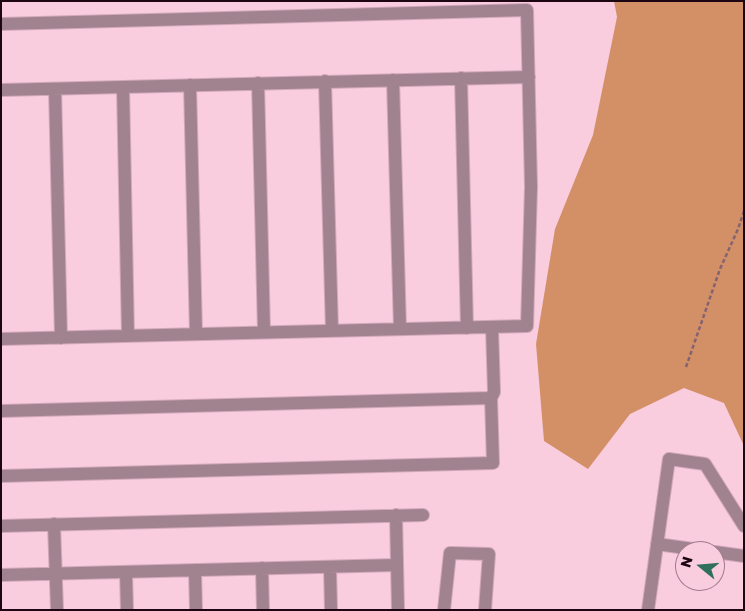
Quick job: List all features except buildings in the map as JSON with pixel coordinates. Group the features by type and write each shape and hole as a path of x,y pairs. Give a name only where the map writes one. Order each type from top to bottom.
{"street":[{"path":"1,24 527,10 532,187 527,326 1,339"},
{"path":"1,90 529,77"},
{"path":"461,78 467,328"},
{"path":"393,80 400,329"},
{"path":"325,81 332,331"},
{"path":"258,83 264,332"},
{"path":"190,85 196,334"},
{"path":"122,88 128,336"},
{"path":"54,89 61,338"},
{"path":"1,476 493,463 491,398 494,392 492,327"},
{"path":"1,410 491,398"},
{"path":"648,610 669,459 706,464 744,526"},
{"path":"396,515 398,610"},
{"path":"1,526 422,515"},
{"path":"54,524 57,610"},
{"path":"657,544 675,547"},
{"path":"444,610 450,552 489,554 485,610"},
{"path":"725,553 744,556"},
{"path":"1,575 397,565"},
{"path":"330,567 331,610"},
{"path":"262,568 263,610"},
{"path":"195,570 196,610"},
{"path":"126,572 127,610"}],"path":[{"path":"686,367 720,269 744,212"}],"shaded area":[{"path":"614,1 744,1 744,446 724,403 684,388 630,414 588,469 544,441 536,344 555,229 593,135 617,17"}]}
